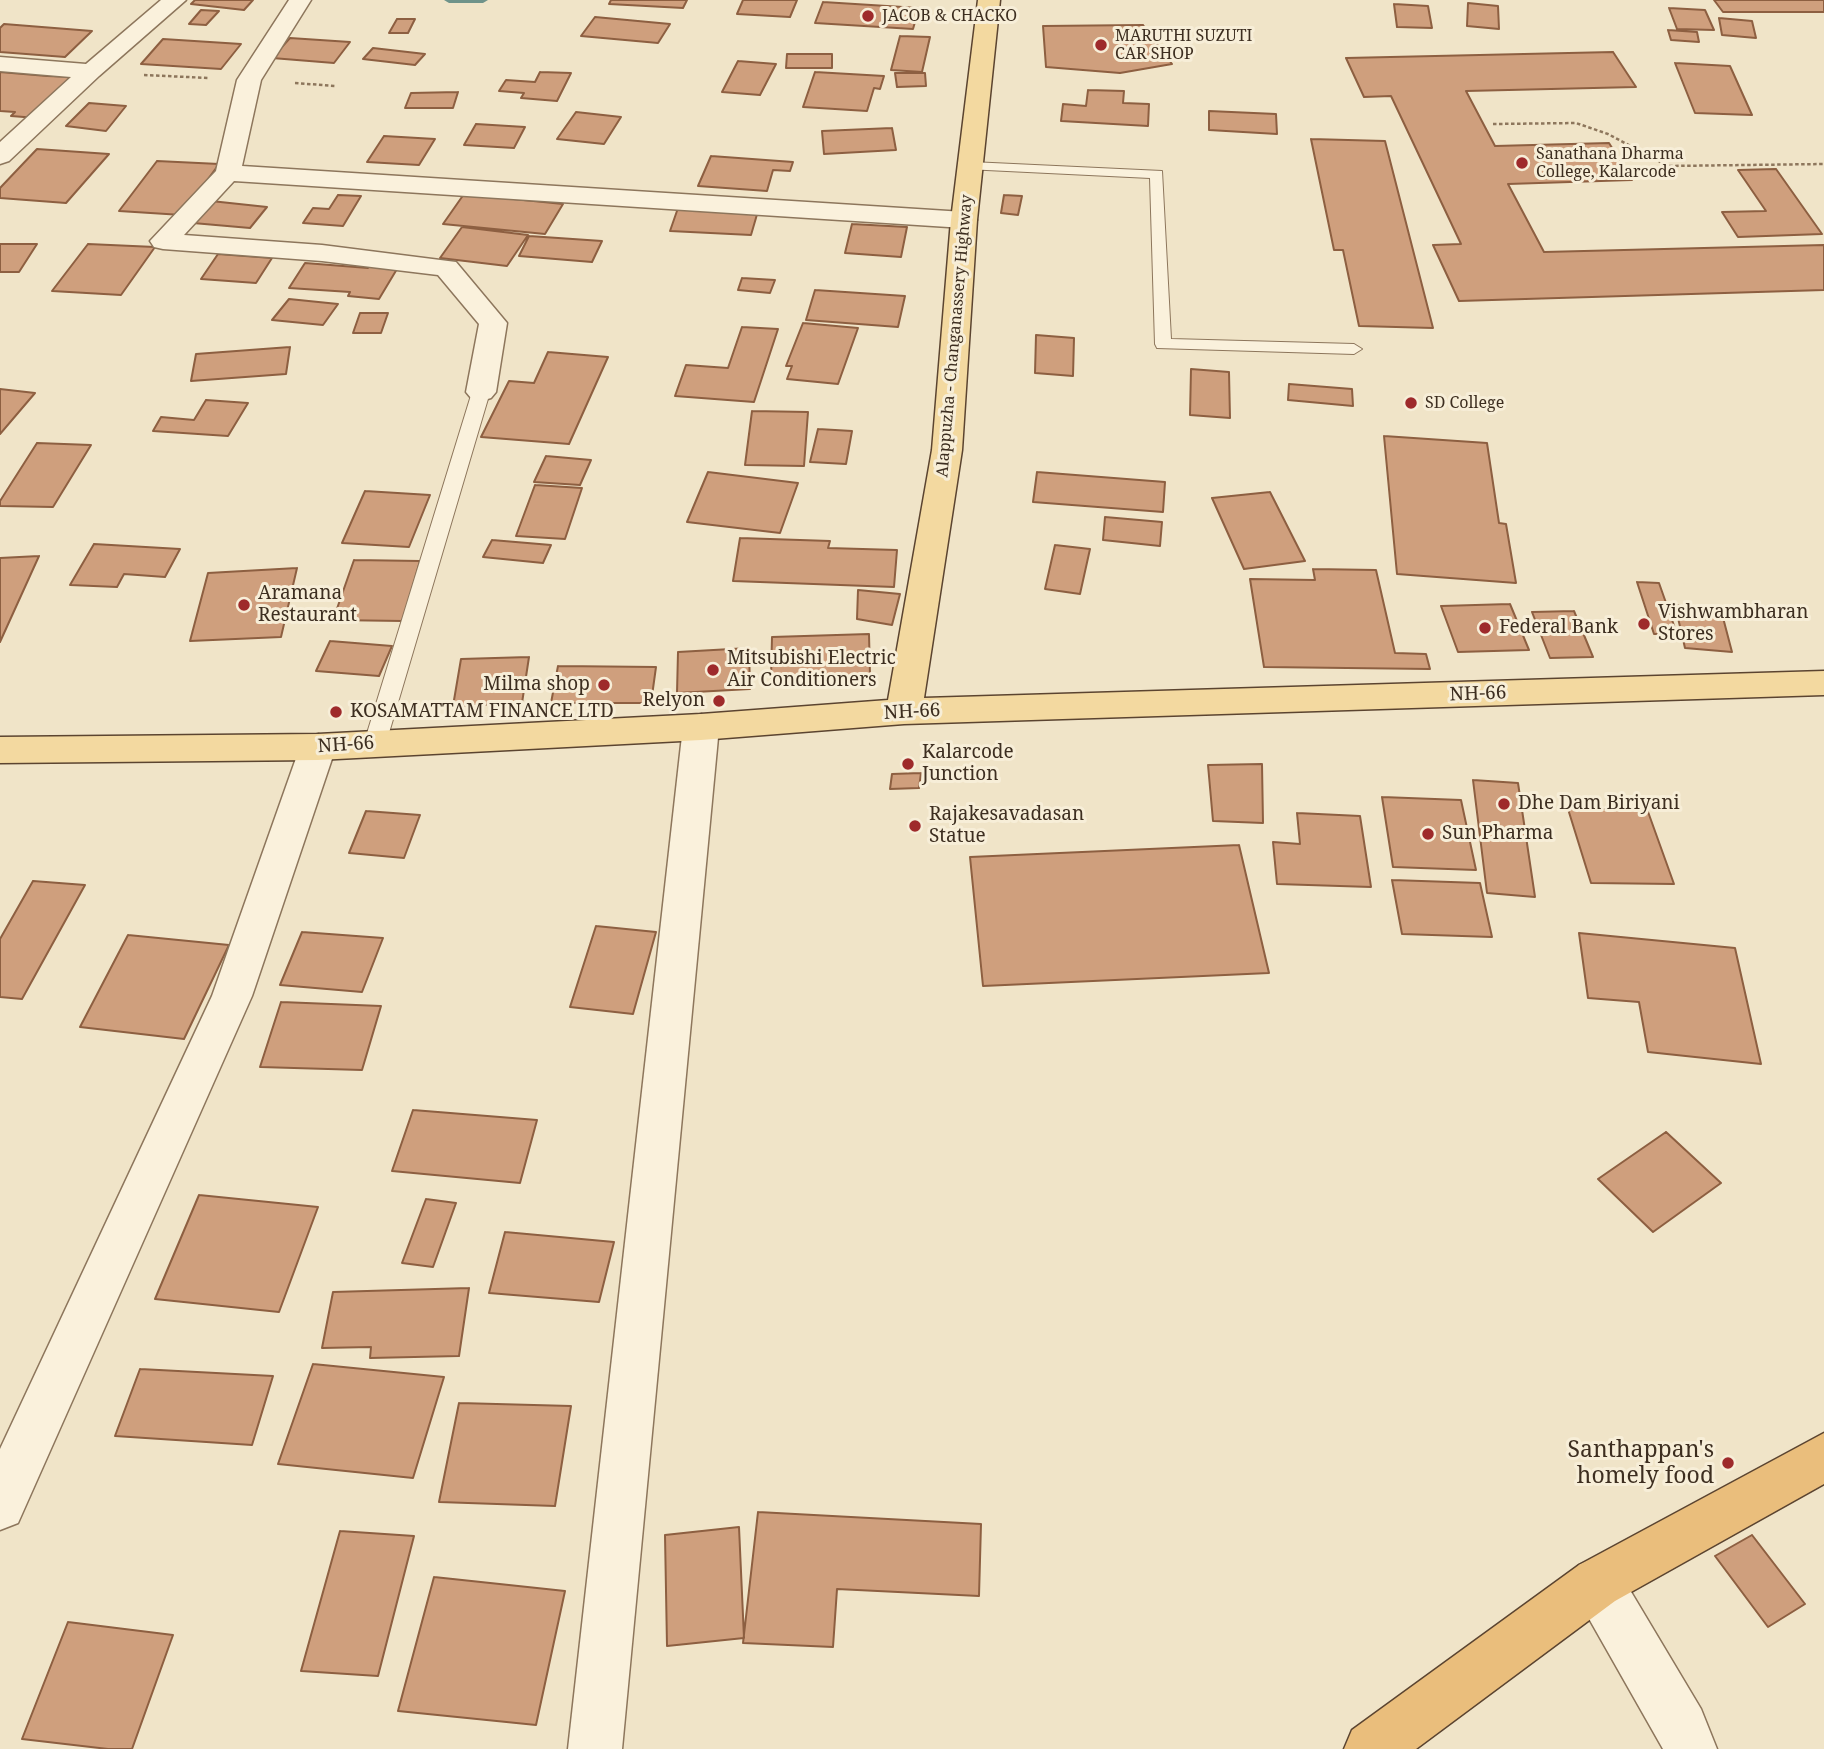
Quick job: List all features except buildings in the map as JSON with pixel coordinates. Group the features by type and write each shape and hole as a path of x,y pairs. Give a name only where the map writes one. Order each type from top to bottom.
{"highway":[{"path":"1371,1749 1597,1583 1824,1457"}],"main road":[{"name":"Alappuzha - Changanassery Highway","path":"904,711 947,450 964,220 989,0"},
{"name":"NH-66","path":"0,750 318,747 701,727 904,711 1824,683"}],"street":[{"path":"0,156 91,71 174,0"},
{"path":"300,0 248,79 228,173 163,241 322,253 446,268 493,323 481,392"},
{"path":"0,64 91,71"},
{"path":"228,173 964,220"},
{"path":"595,1749 701,727"},
{"path":"0,1505 232,996 318,747"},
{"path":"1597,1583 1682,1728 1690,1749"}],"lane":[{"path":"971,166 1157,174 1163,344 1354,349"},
{"path":"375,743 481,392"}],"path":[{"path":"1493,124 1576,124 1608,134 1668,166 1824,164"}],"waterway":[{"path":"449,0 483,0"}],"place":[{"name":"JACOB & CHACKO","path":"868,16"},
{"name":"MARUTHI SUZUTI CAR SHOP","path":"1101,45"},
{"name":"Sanathana Dharma College, Kalarcode","path":"1522,163"},
{"name":"SD College","path":"1411,403"},
{"name":"Aramana Restaurant","path":"244,605"},
{"name":"Vishwambharan Stores","path":"1644,624"},
{"name":"Federal Bank","path":"1485,628"},
{"name":"Mitsubishi Electric Air Conditioners","path":"713,670"},
{"name":"Milma shop","path":"604,685"},
{"name":"Relyon","path":"719,701"},
{"name":"KOSAMATTAM FINANCE LTD","path":"336,712"},
{"name":"Kalarcode Junction","path":"908,764"},
{"name":"Dhe Dam Biriyani","path":"1504,804"},
{"name":"Rajakesavadasan Statue","path":"915,826"},
{"name":"Sun Pharma","path":"1428,834"},
{"name":"Santhappan's homely food","path":"1728,1463"}]}
